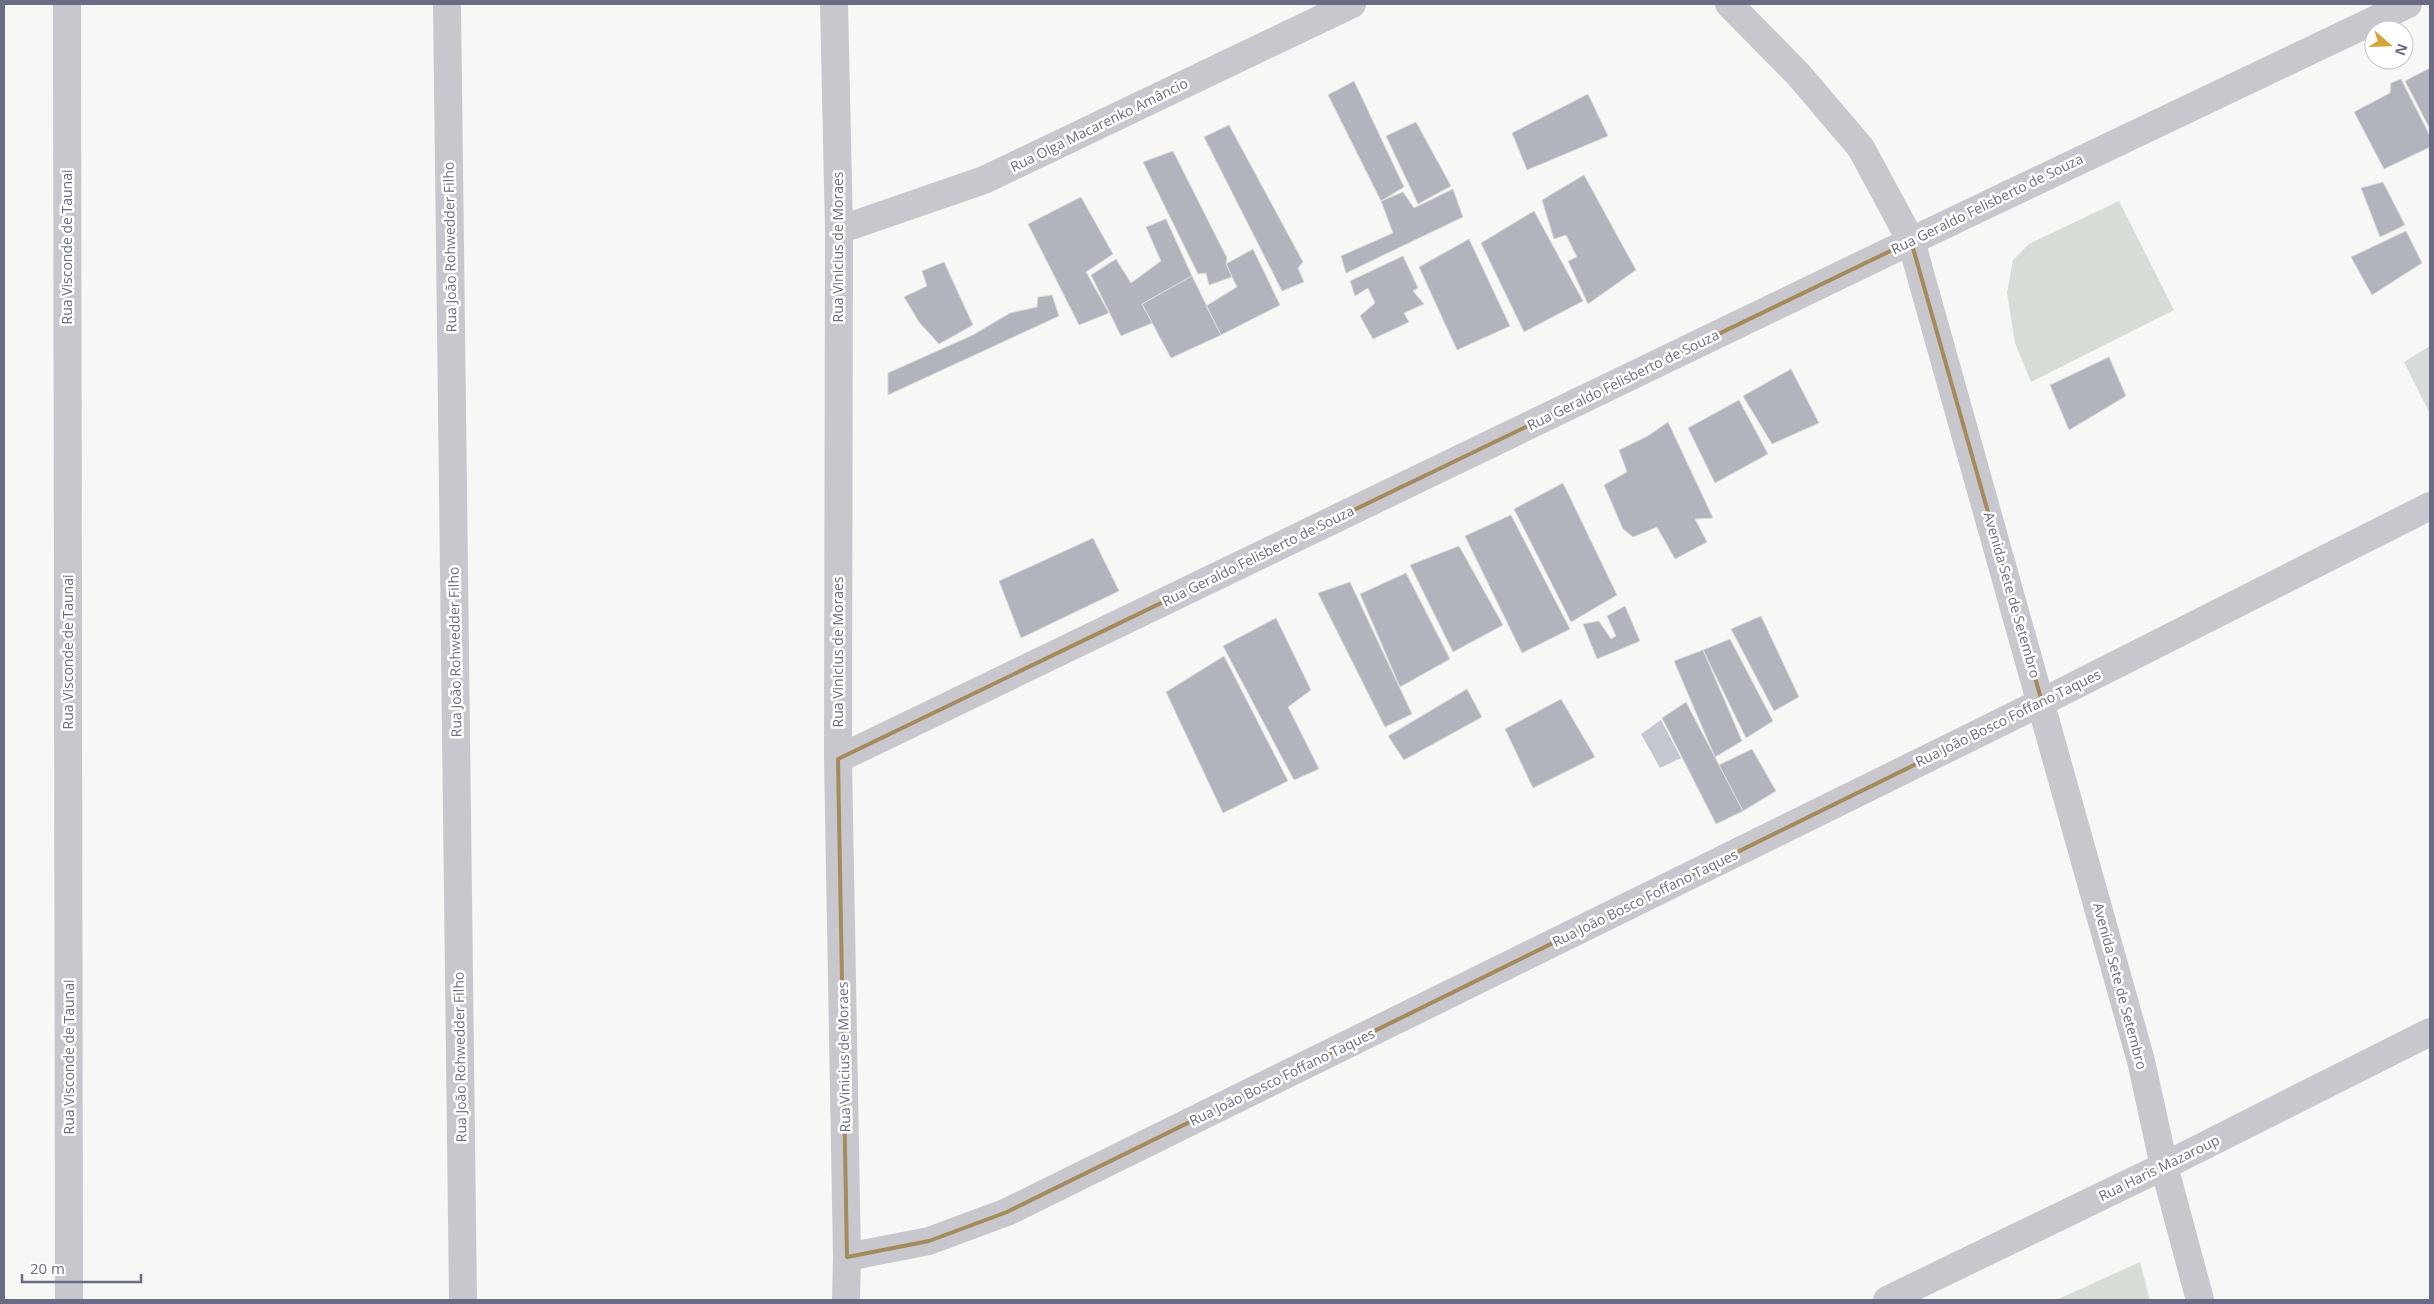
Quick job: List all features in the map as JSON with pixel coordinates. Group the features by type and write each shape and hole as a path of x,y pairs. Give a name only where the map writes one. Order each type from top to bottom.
{"street":[{"name":"Rua Visconde de Taunai","path":"67,4 69,1300"},
{"name":"Rua João Rohwedder Filho","path":"447,4 463,1300"},
{"name":"Rua Vinicius de Moraes","path":"834,4 839,230 838,759 848,1257 846,1300"},
{"name":"Rua Olga Macarenko Amâncio","path":"839,230 984,180 1352,4"},
{"name":"Avenida Sete de Setembro","path":"1729,4 1798,74 1861,148 1911,240 2142,1061 2164,1166 2200,1300"},
{"name":"Rua Geraldo Felisberto de Souza","path":"838,759 1911,240 2408,4"},
{"name":"Rua João Bosco Foffano Taques","path":"848,1257 929,1241 1007,1212 2042,702 2430,506"},
{"name":"Rua Haris Mazaroup","path":"1887,1300 2164,1166 2430,1032"}],"highlighted area":[{"path":"1911,241 2042,702 1007,1212 929,1241 847,1257 838,759"}],"shaded area":[{"path":"2119,201 2174,310 2031,382 2015,343 2007,293 2013,260 2029,244"},
{"path":"2430,346 2430,414 2404,362"},
{"path":"1661,720 1681,758 1660,768 1641,734"},
{"path":"2140,1262 2150,1300 2056,1300"}],"building":[{"path":"2430,68 2430,129 2405,81"},
{"path":"2401,79 2430,136 2430,147 2384,169 2354,112 2390,93 2391,83"},
{"path":"1354,81 1404,187 1381,201 1328,95"},
{"path":"1588,94 1608,136 1527,170 1512,133"},
{"path":"1416,122 1451,186 1418,204 1386,136"},
{"path":"1229,125 1303,262 1298,268 1304,282 1282,291 1204,137"},
{"path":"1173,151 1227,258 1226,264 1232,277 1209,285 1206,273 1198,274 1143,162"},
{"path":"1584,175 1636,270 1588,304 1568,261 1577,257 1566,235 1554,239 1542,200"},
{"path":"2383,182 2405,225 2380,237 2361,188"},
{"path":"1453,189 1463,217 1346,273 1341,256 1393,233 1381,201 1403,192 1414,208"},
{"path":"1081,197 1113,254 1086,272 1109,313 1079,325 1028,224"},
{"path":"1534,211 1583,301 1524,332 1481,243"},
{"path":"1166,219 1192,276 1142,304 1152,323 1121,336 1091,275 1116,259 1131,283 1161,261 1146,227"},
{"path":"2406,231 2422,263 2372,295 2351,257"},
{"path":"1469,239 1510,326 1457,350 1419,267"},
{"path":"1253,249 1280,305 1221,335 1206,306 1237,287 1226,264"},
{"path":"1403,256 1418,288 1413,291 1424,304 1404,313 1409,322 1373,339 1360,316 1375,303 1368,288 1355,296 1350,281"},
{"path":"944,262 973,325 939,344 919,322 904,297 927,286 922,271"},
{"path":"1192,276 1221,335 1171,358 1142,304"},
{"path":"1052,295 1059,316 888,395 888,373 973,335 1010,313 1037,307 1038,297"},
{"path":"2109,357 2126,396 2069,430 2050,385"},
{"path":"1791,369 1819,423 1772,444 1743,396"},
{"path":"1739,400 1768,454 1715,483 1688,428"},
{"path":"1668,422 1713,518 1695,519 1707,542 1675,559 1657,527 1633,537 1623,529 1604,485 1627,472 1619,450 1648,436"},
{"path":"1563,483 1617,595 1571,622 1514,509"},
{"path":"1511,515 1570,629 1522,653 1465,536"},
{"path":"1093,538 1119,591 1021,638 999,581"},
{"path":"1459,546 1503,625 1453,652 1410,565"},
{"path":"1406,573 1450,659 1400,687 1360,594"},
{"path":"1350,582 1412,714 1385,727 1318,593"},
{"path":"1625,606 1640,641 1597,659 1583,624 1599,621 1611,639 1616,636 1607,616"},
{"path":"1761,616 1799,697 1774,711 1731,629"},
{"path":"1276,618 1311,690 1288,707 1319,769 1294,780 1223,646"},
{"path":"1730,639 1773,721 1746,738 1703,650"},
{"path":"1703,650 1742,741 1715,757 1674,661"},
{"path":"1224,656 1288,781 1223,813 1166,692"},
{"path":"1467,689 1482,717 1404,760 1388,736"},
{"path":"1561,699 1595,757 1533,788 1505,729"},
{"path":"1686,702 1743,811 1716,824 1662,718"},
{"path":"1752,749 1776,791 1743,811 1719,765"}]}
